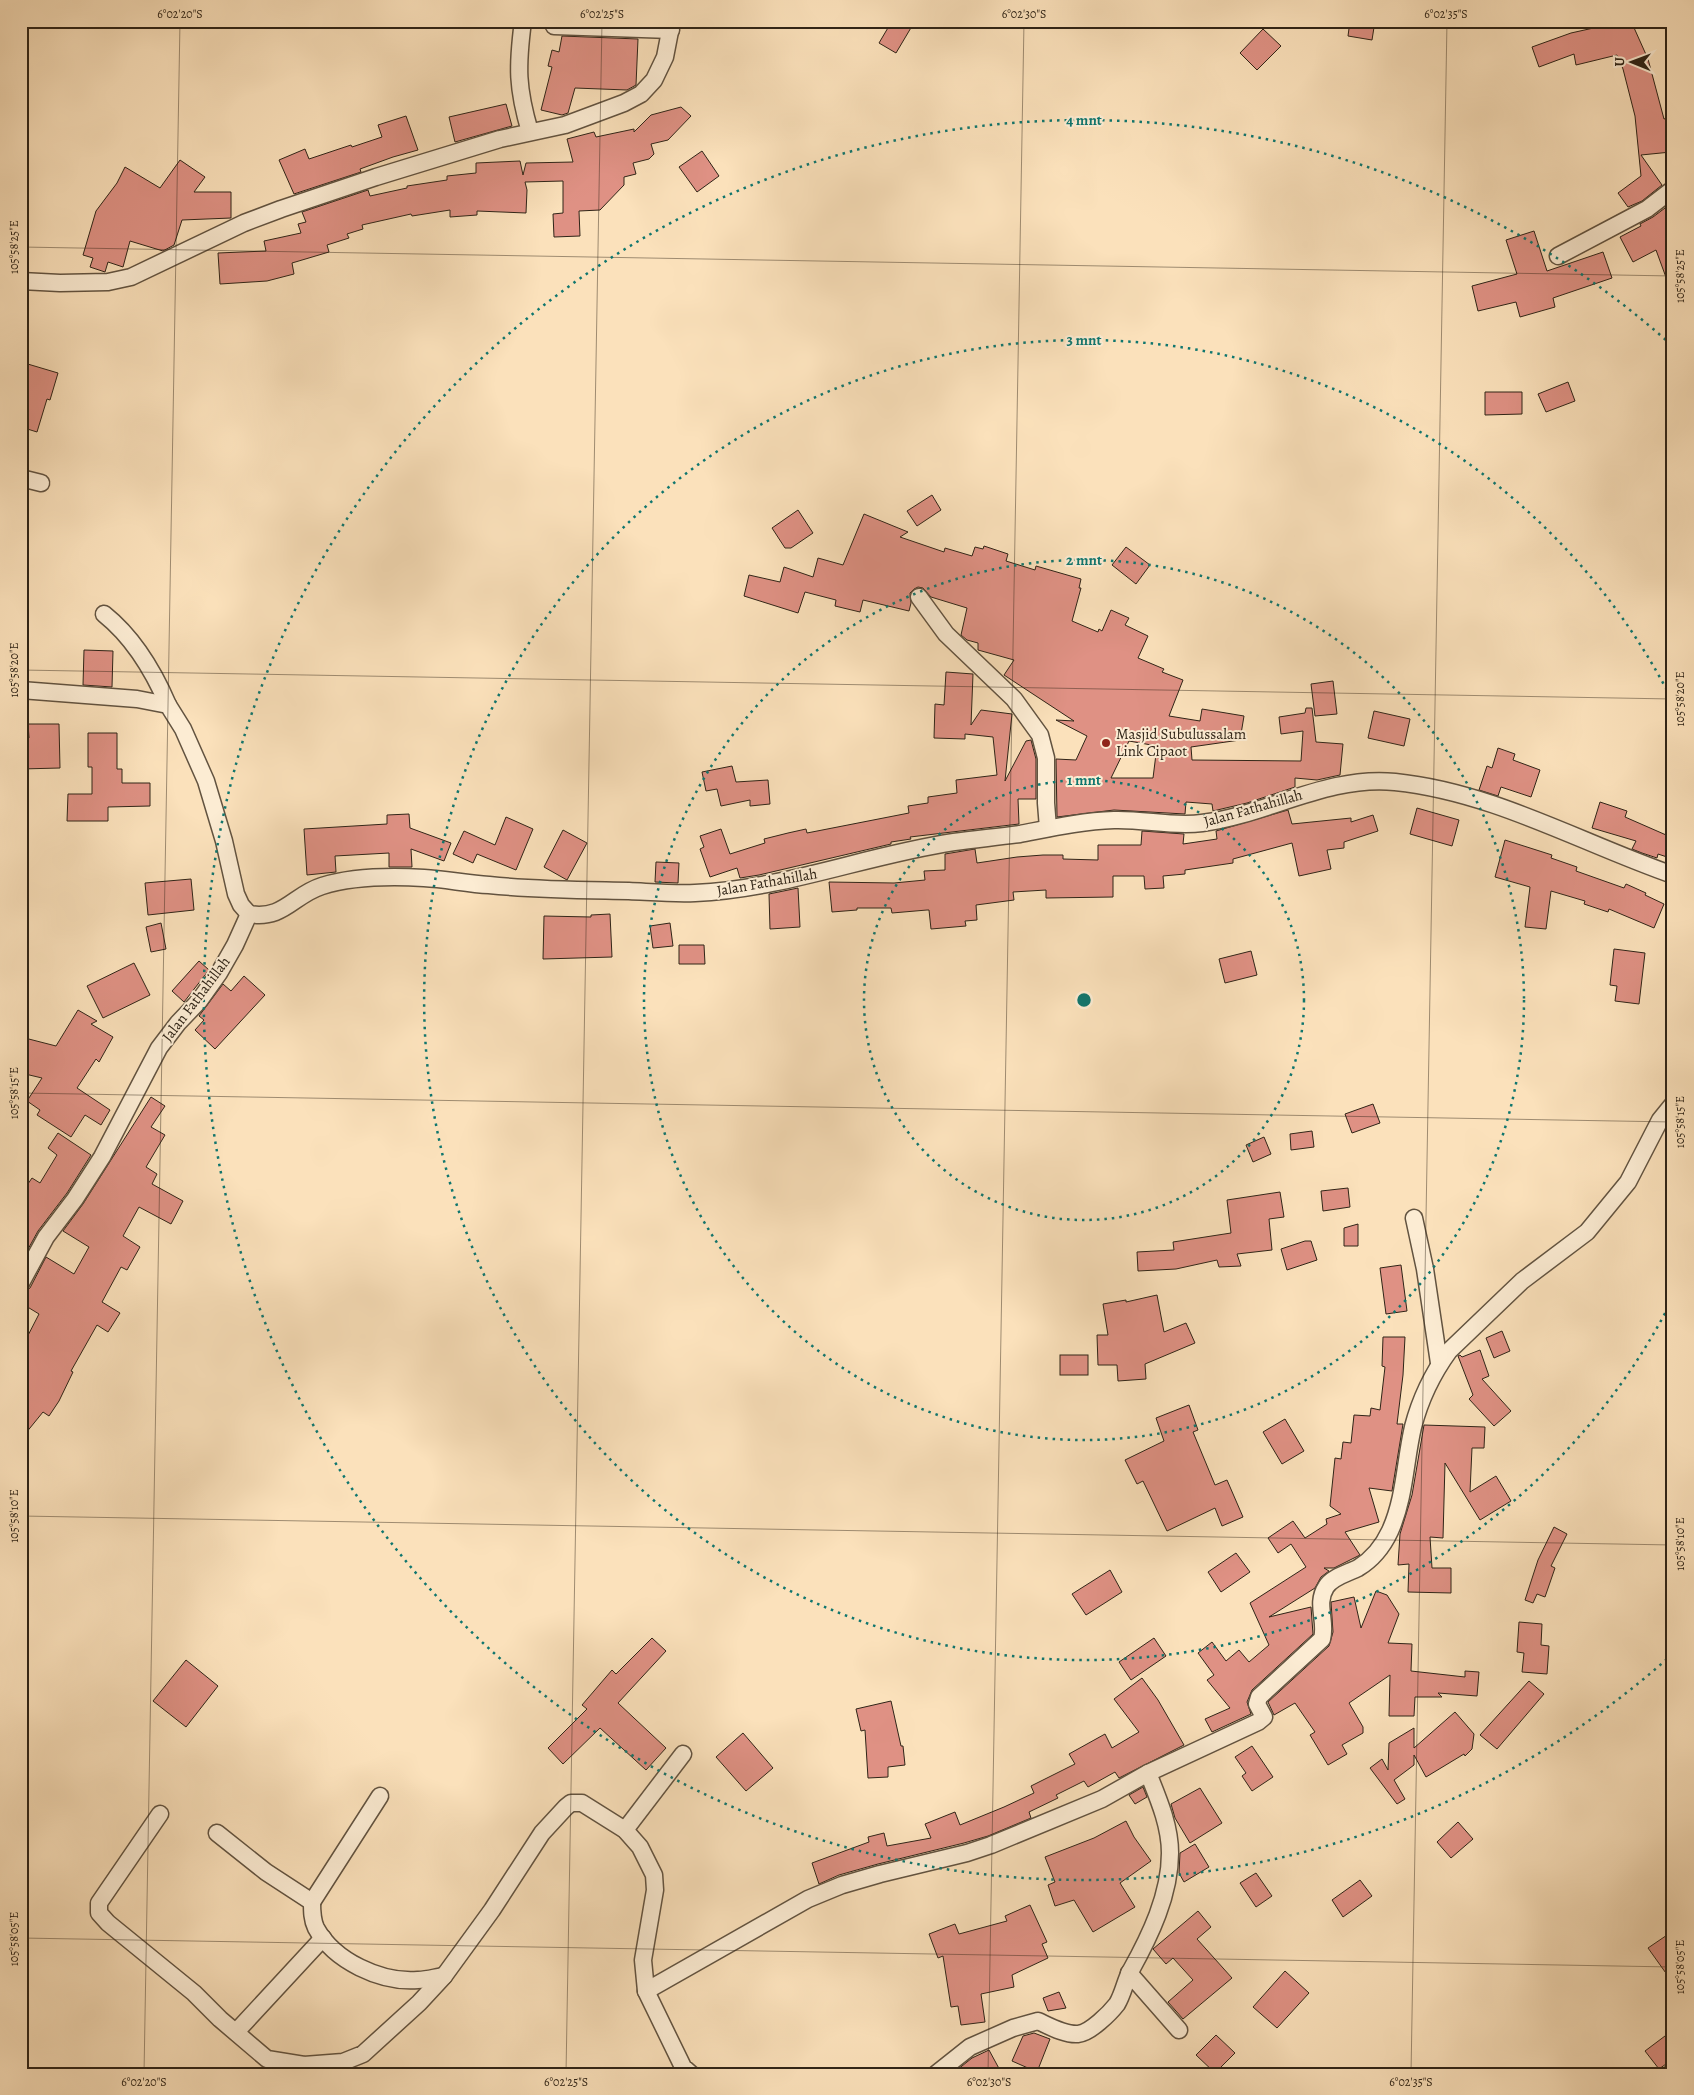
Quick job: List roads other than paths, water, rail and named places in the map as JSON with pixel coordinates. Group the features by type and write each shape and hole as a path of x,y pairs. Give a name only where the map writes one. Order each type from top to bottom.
{"street":[{"path":"523,21 518,73 520,96 530,132"},
{"path":"21,281 60,283 108,282 131,277 244,223 281,209 376,177 500,139 565,125 624,103 641,94 654,80 665,56 672,26 554,26"},
{"path":"1558,256 1646,209 1673,189"},
{"path":"21,478 40,483"},
{"path":"918,597 946,634 1014,699 1040,735 1046,758 1048,828"},
{"path":"104,614 131,639 153,674 168,705 183,729 206,781 224,841 236,894 240,905 249,914"},
{"path":"21,690 155,701 168,705"},
{"name":"Jalan Fathahillah","path":"21,1283 46,1236 80,1193 102,1158 159,1048 219,973 235,946 249,914 260,916 273,914 285,909 307,892 323,886 361,878 424,878 488,885 665,894 740,890 812,875 927,847 1111,820 1134,820 1179,825 1206,823 1258,810 1328,787 1391,782 1430,788 1486,803 1673,875"},
{"path":"646,1991 808,1899 852,1882 967,1854 991,1845 1102,1799 1148,1773 1262,1720 1264,1715 1257,1704 1259,1697 1322,1639 1324,1632 1321,1601 1326,1586 1331,1581 1368,1562 1383,1544 1390,1531 1405,1481 1414,1425 1428,1385 1439,1363 1449,1351 1522,1282 1587,1232 1628,1182 1660,1120 1673,1104"},
{"path":"1414,1218 1425,1269 1439,1363"},
{"path":"624,1830 683,1754"},
{"path":"936,2074 970,2047 1013,2028 1038,2021 1054,2029 1078,2034 1096,2026 1116,2004 1155,1921 1168,1876 1170,1853 1165,1816 1148,1773"},
{"path":"380,1796 312,1902 312,1916 316,1928 341,1956 377,1974 417,1980 444,1976"},
{"path":"160,1814 99,1903 99,1913 115,1929 194,1993 220,2019 267,2059 304,2065 344,2062 363,2054 419,2003 444,1976 492,1910 542,1833 571,1803 582,1803 624,1830 640,1846 654,1875 655,1890 643,1960 646,1991 683,2067 691,2074"},
{"path":"217,1833 266,1872 312,1902"},
{"path":"236,2032 324,1938"},
{"path":"1129,1973 1179,2030"}],"place":[{"name":"Masjid Subulussalam Link Cipaot","path":"1106,743"}]}
